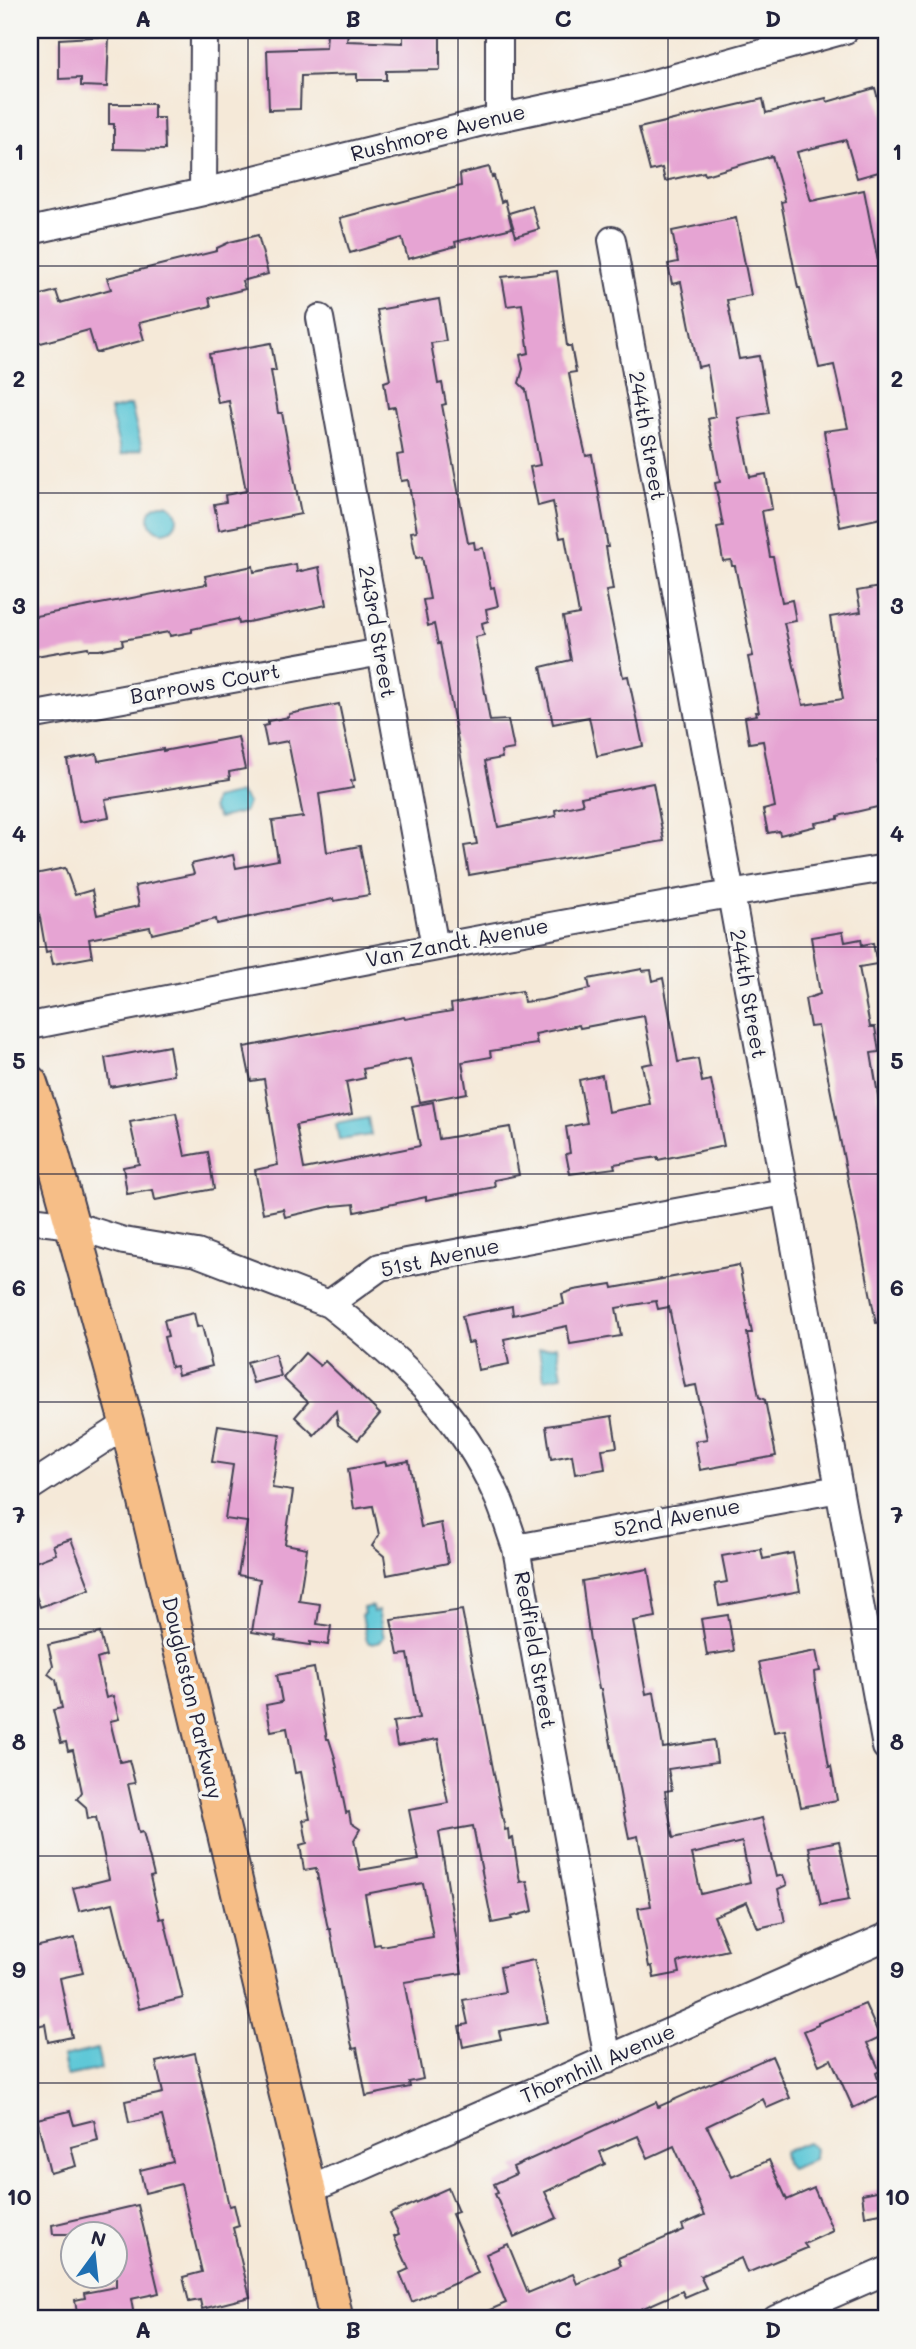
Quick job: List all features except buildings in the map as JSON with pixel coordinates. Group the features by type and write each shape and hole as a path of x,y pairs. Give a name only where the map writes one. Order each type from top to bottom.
{"main road":[{"name":"Douglaston Parkway","path":"30,1082 73,1225 127,1424 309,2190 336,2319"}],"street":[{"path":"204,30 204,192"},
{"path":"499,30 499,118"},
{"name":"Rushmore Avenue","path":"30,231 204,192 499,118 629,90 793,36 845,30"},
{"name":"244th Street","path":"612,240 886,1747"},
{"name":"243rd Street","path":"320,318 435,947"},
{"name":"Barrows Court","path":"30,716 381,652"},
{"name":"Van Zandt Avenue","path":"30,1026 435,947 730,893 886,868"},
{"name":"51st Avenue","path":"329,1304 380,1267 784,1192"},
{"path":"30,1220 73,1225 124,1241 197,1253 329,1304"},
{"name":"Redfield Street","path":"329,1304 407,1368 438,1401 464,1435 498,1497 516,1548 608,2060"},
{"path":"30,1487 127,1424"},
{"name":"52nd Avenue","path":"516,1548 838,1489"},
{"name":"Thornhill Avenue","path":"309,2190 886,1937"},
{"path":"776,2319 886,2271"}],"water":[{"path":"131,405 142,449 121,455 110,410"},
{"path":"163,504 173,508 177,518 173,528 163,532 153,528 149,518 153,508"},
{"path":"240,793 248,803 244,812 219,818 212,808 214,799"},
{"path":"368,1118 371,1135 339,1140 336,1124"},
{"path":"557,1346 562,1376 544,1379 539,1349"},
{"path":"372,1606 373,1612 378,1611 384,1637 380,1642 372,1644 367,1641 362,1615 363,1608"},
{"path":"97,2049 101,2069 67,2076 63,2057"},
{"path":"807,2142 815,2149 814,2160 790,2169 785,2163 783,2152"}]}
